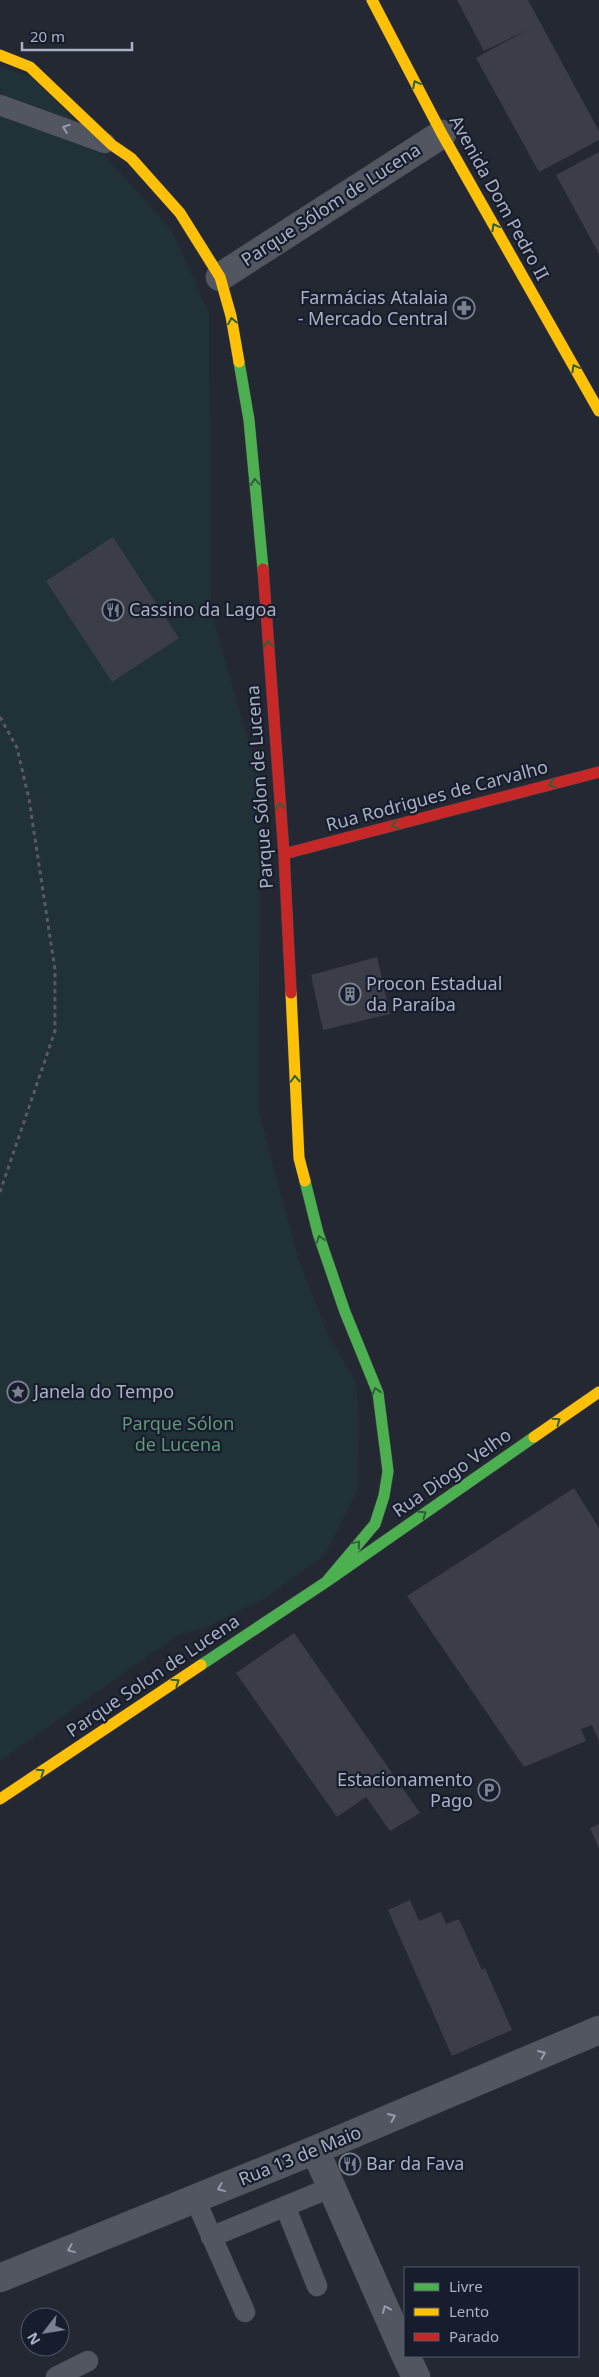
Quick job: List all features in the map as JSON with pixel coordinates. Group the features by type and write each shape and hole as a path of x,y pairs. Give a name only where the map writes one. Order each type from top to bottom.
{"main road":[{"name":"Avenida Dom Pedro II","path":"372,0 442,134 599,410"},
{"name":"Parque Sólon de Lucena","path":"0,55 30,67 112,145 131,158 180,213 220,277 231,316 249,420 284,854 299,1158 318,1233 345,1312 378,1394 388,1471 384,1496 375,1524 326,1582"},
{"name":"Rua Rodrigues de Carvalho","path":"284,854 599,772"},
{"name":"Rua Diogo Velho","path":"326,1582 599,1392"},
{"name":"Parque Solon de Lucena","path":"0,1799 326,1582"}],"street":[{"name":"Parque Sólom de Lucena","path":"220,277 442,134"},
{"name":"Rua 13 de Maio","path":"0,2278 315,2150 599,2030"},
{"path":"315,2150 404,2350"},
{"path":"407,2357 416,2377"}],"lane":[{"path":"0,105 112,145"},
{"path":"211,2237 332,2187"},
{"path":"195,2199 245,2312"},
{"path":"285,2206 317,2286"},
{"path":"56,2377 88,2361"}],"path":[{"path":"0,717 17,748 29,799 55,970 55,1031 0,1192"}],"green space":[{"name":"Parque Sólon de Lucena","path":"0,67 36,78 172,231 209,313 211,611 261,785 258,1108 298,1258 327,1333 356,1383 359,1420 358,1488 325,1555 267,1597 210,1626 178,1635 0,1761"}],"building":[{"path":"457,0 528,0 599,131 599,140 539,172 476,58 527,30 484,51"},
{"path":"599,152 599,254 556,175"},
{"name":"Cassino da Lagoa","path":"113,537 179,638 112,682 46,581"},
{"name":"Procon Estadual da Paraíba","path":"377,957 390,1014 323,1030 311,975"},
{"path":"574,1488 599,1528 599,1741 592,1725 581,1729 586,1741 524,1767 407,1596"},
{"path":"294,1633 420,1813 390,1831 366,1797 337,1817 236,1673"},
{"path":"599,1824 599,1849 590,1828"},
{"path":"410,1900 419,1921 441,1912 446,1924 459,1919 482,1970 485,1968 512,2030 452,2056 388,1910"}],"traffic: fast":[{"path":"239,362 249,420 263,569"},
{"path":"305,1181 318,1233 345,1312 378,1393 388,1471 384,1496 375,1524 326,1582"},
{"path":"201,1665 326,1582 534,1437"}],"traffic: slow":[{"path":"372,0 442,134 599,411"},
{"path":"0,55 30,67 112,145 131,158 180,213 220,277 231,316 239,362"},
{"path":"291,993 299,1158 305,1181"},
{"path":"534,1437 599,1392"},
{"path":"0,1799 201,1665"}],"traffic: jam":[{"path":"263,569 284,854 291,993"},
{"path":"284,854 599,772"}],"place":[{"name":"Farmácias Atalaia - Mercado Central","path":"464,308"},
{"name":"Cassino da Lagoa","path":"113,610"},
{"name":"Procon Estadual da Paraíba","path":"350,994"},
{"name":"Janela do Tempo","path":"18,1392"},
{"name":"Estacionamento Pago","path":"489,1790"},
{"name":"Bar da Fava","path":"350,2164"}]}
